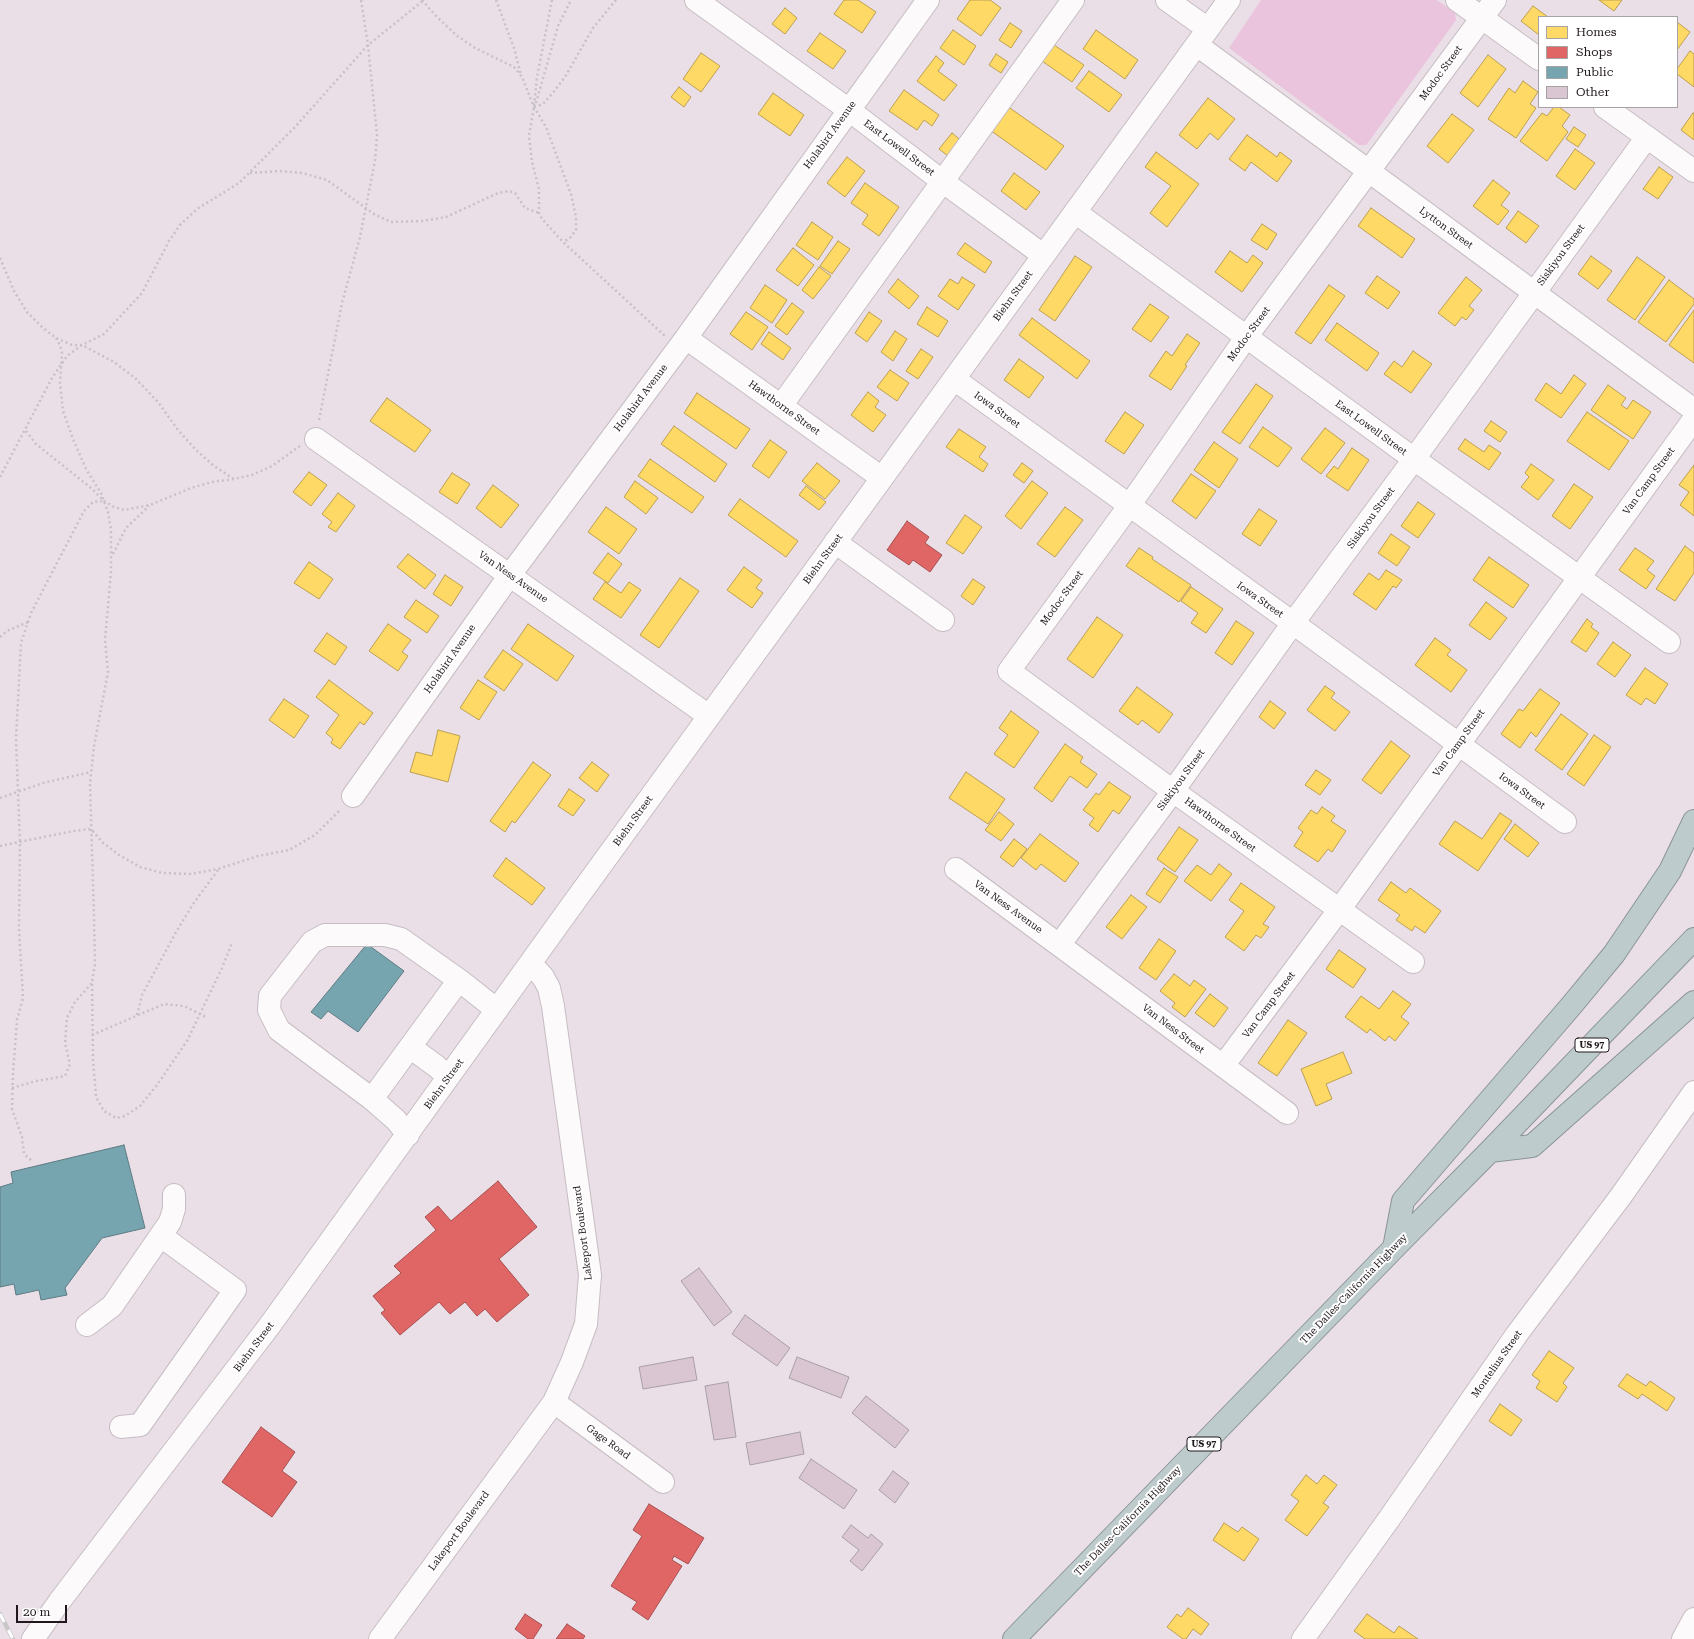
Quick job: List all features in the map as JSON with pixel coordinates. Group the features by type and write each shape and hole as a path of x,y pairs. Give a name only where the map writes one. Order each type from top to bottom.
{"highway":[{"path":"1394,1248 1403,1201 1614,954 1670,871 1694,821"},
{"name":"The Dalles-California Highway","path":"1014,1639 1394,1248 1490,1152 1694,938"},
{"path":"1490,1152 1532,1146 1694,1002"}],"street":[{"name":"East Lowell Street","path":"696,0 849,110 1043,255"},
{"name":"Holabird Avenue","path":"353,796 510,575 682,343 928,0"},
{"path":"781,406 1073,0"},
{"name":"Lytton Street","path":"1167,0 1202,37 1369,171 1694,410"},
{"name":"Biehn Street","path":"33,1639 59,1602 270,1326 709,716 1229,0"},
{"path":"1457,0 1538,58"},
{"name":"Modoc Street","path":"1009,671 1129,506 1247,336 1495,0"},
{"path":"1606,108 1694,170"},
{"name":"Siskiyou Street","path":"1060,944 1173,791 1293,623 1414,459 1647,137"},
{"name":"East Lowell Street","path":"1075,212 1414,459 1669,642"},
{"name":"Hawthorne Street","path":"682,343 781,406 882,478"},
{"name":"Iowa Street","path":"954,379 1293,623 1565,822"},
{"name":"Van Camp Street","path":"1223,1066 1339,910 1694,419"},
{"name":"Van Ness Avenue","path":"316,439 709,716"},
{"path":"835,542 943,620"},
{"name":"Hawthorne Street","path":"1009,671 1173,791 1413,962"},
{"name":"Van Ness Avenue","path":"956,869 1060,944"},
{"path":"408,1134 396,1120 372,1099 279,1030 269,1010 270,996 312,942 325,935 385,935 401,939 459,980 497,1010"},
{"name":"Van Ness Street","path":"1060,944 1287,1112"},
{"name":"Lakeport Boulevard","path":"380,1639 554,1402 572,1362 586,1324 590,1275 553,1006 546,982 531,964"},
{"path":"372,1099 459,980"},
{"path":"410,1047 448,1077"},
{"name":"Montelius Street","path":"1303,1639 1389,1519 1517,1334 1620,1196 1691,1106"},
{"path":"87,1325 112,1306 161,1236 170,1222 174,1209 174,1195"},
{"path":"121,1427 140,1425 235,1290 161,1236"},
{"name":"Gage Road","path":"554,1402 663,1482"},
{"path":"1683,1639 1694,1619"}],"path":[{"path":"26,431 36,444 91,488 104,501 114,507 124,510 150,505 191,488 212,482 252,475 272,466 304,443 316,439 342,303 360,237 375,161 377,135 368,45 361,0"},
{"path":"0,477 26,431 52,378 62,363 74,350 104,334 142,293 169,241 180,225 197,209 239,183 250,173 316,105 368,45 423,0 437,17 456,35 475,48 514,67 522,77"},
{"path":"496,0 514,48 522,77 534,108 546,127 571,194 576,217 576,230 570,238 563,242"},
{"path":"552,0 537,77 534,108 528,136 532,162 539,189 539,213 542,219 563,242 682,343"},
{"path":"534,108 544,80 558,26 571,0"},
{"path":"534,108 542,104 552,94 565,76 593,28 616,0"},
{"path":"250,173 302,173 327,180 366,208 391,222 422,221 446,217 498,193 509,191 515,193 525,208 532,212 539,213"},
{"path":"0,258 14,291 27,312 43,328 56,338 72,345 82,345 114,362 135,378 158,402 194,449 214,466 234,479"},
{"path":"56,338 60,345 62,363 60,383 63,411 86,469 101,493 108,512 111,529 111,556 105,640 108,672 90,784 95,964 92,982 92,1035 96,1097 104,1111 116,1118 125,1116 140,1106 172,1066 187,1041 199,1013 222,968 232,943"},
{"path":"31,1160 24,1154 22,1137 12,1109 17,1020 23,998 19,929 20,842 16,739 21,643 31,613 84,511 93,502 104,501"},
{"path":"111,556 126,528 150,505"},
{"path":"0,637 7,631 28,622"},
{"path":"0,798 43,783 91,772"},
{"path":"91,829 103,843 119,856 140,868 162,873 191,874 218,869 258,856 290,850 315,835 353,796"},
{"path":"0,846 73,831 91,829"},
{"path":"137,1015 142,995 176,932 193,904 218,869"},
{"path":"12,1088 36,1081 65,1076 70,1064 65,1043 67,1018 75,1002 92,982"},
{"path":"92,1035 164,1004 184,1006 206,1017"}],"shaded area":[{"path":"1261,0 1437,0 1455,13 1456,20 1370,140 1366,145 1359,145 1229,48"}],"building: Homes":[{"path":"844,0 858,0 876,12 862,33 834,14"},
{"path":"970,0 990,0 1001,8 981,36 957,19"},
{"path":"1599,0 1622,0 1614,11"},
{"path":"1533,6 1547,16 1538,16 1538,34 1521,21"},
{"path":"785,8 797,18 785,34 772,24"},
{"path":"1010,23 1022,31 1011,48 999,40"},
{"path":"1678,23 1690,32 1678,49"},
{"path":"953,30 976,46 964,65 940,48"},
{"path":"1096,30 1138,60 1125,79 1083,49"},
{"path":"820,33 846,51 833,69 807,51"},
{"path":"1054,45 1084,65 1072,82 1042,61"},
{"path":"1690,51 1694,54 1694,87 1678,75 1678,68"},
{"path":"701,53 720,66 701,92 683,79"},
{"path":"996,54 1008,62 1001,73 989,65"},
{"path":"1488,55 1506,69 1478,107 1460,93"},
{"path":"936,56 944,63 938,71 957,85 944,101 917,81"},
{"path":"1089,71 1122,95 1109,112 1076,88"},
{"path":"1523,81 1538,92 1530,104 1536,108 1516,138 1488,119 1509,88 1515,93"},
{"path":"679,87 691,97 684,107 671,97"},
{"path":"904,90 939,115 932,126 924,120 917,130 889,111"},
{"path":"773,93 804,115 790,136 758,114"},
{"path":"1208,98 1235,119 1218,140 1210,133 1197,149 1179,135"},
{"path":"1007,106 1064,146 1046,170 990,130"},
{"path":"1553,108 1560,108 1570,115 1562,126 1568,132 1547,161 1520,141 1542,113 1547,116"},
{"path":"1693,113 1694,114 1694,140 1681,130"},
{"path":"1452,114 1474,130 1448,163 1427,146"},
{"path":"1574,127 1586,135 1578,147 1566,139"},
{"path":"952,133 964,143 952,159 939,149"},
{"path":"1247,135 1277,157 1280,152 1292,161 1277,182 1251,162 1245,171 1229,159"},
{"path":"1575,149 1595,163 1575,190 1556,176"},
{"path":"1156,152 1199,184 1167,227 1150,213 1171,186 1145,167"},
{"path":"847,157 865,171 845,197 827,183"},
{"path":"1659,167 1673,177 1658,199 1643,189"},
{"path":"1014,173 1040,192 1026,210 1001,191"},
{"path":"1493,180 1510,193 1501,205 1509,211 1498,225 1473,206"},
{"path":"865,183 899,207 879,236 862,224 868,215 851,203"},
{"path":"1371,208 1415,239 1402,258 1358,226"},
{"path":"1518,211 1539,226 1526,243 1506,228"},
{"path":"812,222 833,237 818,260 796,245"},
{"path":"1262,224 1277,234 1267,250 1251,240"},
{"path":"838,241 850,249 832,274 820,266"},
{"path":"965,243 992,262 985,273 957,254"},
{"path":"793,248 814,265 798,286 776,270"},
{"path":"1230,251 1247,263 1253,255 1263,263 1242,292 1215,272"},
{"path":"1075,256 1092,267 1055,321 1039,310"},
{"path":"1591,256 1612,271 1598,289 1578,274"},
{"path":"1637,257 1665,277 1635,320 1607,300"},
{"path":"819,267 831,276 813,299 802,290"},
{"path":"1377,276 1400,292 1388,309 1365,293"},
{"path":"962,277 975,285 958,310 938,296 950,279 958,284"},
{"path":"1466,277 1482,290 1469,306 1474,310 1466,320 1462,317 1455,326 1438,313"},
{"path":"898,279 919,296 909,309 888,292"},
{"path":"1669,280 1694,299 1694,304 1666,342 1638,322"},
{"path":"765,285 787,300 772,323 750,308"},
{"path":"1329,285 1345,296 1311,344 1295,333"},
{"path":"792,303 804,312 787,335 775,326"},
{"path":"1150,304 1169,317 1151,342 1132,329"},
{"path":"927,307 948,321 938,337 917,324"},
{"path":"1694,310 1694,363 1669,345"},
{"path":"746,312 768,327 752,350 730,334"},
{"path":"869,312 882,321 867,342 855,333"},
{"path":"1032,318 1090,361 1077,379 1019,335"},
{"path":"1337,323 1379,353 1367,371 1325,340"},
{"path":"895,331 907,339 893,361 881,352"},
{"path":"769,332 791,348 783,360 761,344"},
{"path":"1187,334 1200,343 1185,365 1187,366 1171,390 1149,376 1166,351 1172,356"},
{"path":"921,349 933,357 918,379 906,371"},
{"path":"1413,351 1432,364 1411,393 1384,374 1394,361 1402,367"},
{"path":"1019,359 1044,377 1029,398 1004,380"},
{"path":"890,370 909,383 897,401 877,387"},
{"path":"1574,375 1586,384 1561,418 1535,400 1546,383 1561,394"},
{"path":"1256,384 1273,396 1240,444 1222,432"},
{"path":"1608,385 1626,398 1621,405 1627,409 1633,400 1651,412 1633,439 1591,410"},
{"path":"868,392 879,401 875,407 886,415 873,432 851,415"},
{"path":"697,393 750,429 736,449 684,413"},
{"path":"387,398 431,430 415,452 370,421"},
{"path":"1125,412 1144,425 1124,454 1105,441"},
{"path":"1587,412 1629,441 1609,470 1567,441"},
{"path":"1491,421 1507,432 1500,442 1484,431"},
{"path":"674,426 727,464 715,482 661,444"},
{"path":"1263,427 1292,448 1278,467 1249,447"},
{"path":"1325,428 1345,443 1321,474 1301,459"},
{"path":"959,429 986,447 979,457 988,464 983,472 946,447"},
{"path":"1465,439 1484,452 1489,445 1501,453 1489,470 1458,449"},
{"path":"770,440 787,452 769,478 752,466"},
{"path":"1214,442 1238,459 1219,488 1194,470"},
{"path":"1352,448 1369,460 1348,491 1326,476 1334,466 1338,469"},
{"path":"650,459 704,497 692,513 638,476"},
{"path":"817,463 840,481 825,499 802,481"},
{"path":"1022,463 1033,471 1024,483 1013,475"},
{"path":"1531,464 1554,480 1538,500 1521,487 1529,477 1525,473"},
{"path":"1694,465 1694,516 1680,505 1689,492 1679,485"},
{"path":"309,472 327,485 311,506 293,492"},
{"path":"452,473 470,484 457,504 439,492"},
{"path":"1191,474 1216,491 1196,519 1172,501"},
{"path":"635,481 658,498 646,514 624,497"},
{"path":"1032,481 1048,493 1021,529 1005,516"},
{"path":"1574,484 1593,497 1570,529 1552,516"},
{"path":"493,485 519,505 501,528 476,508"},
{"path":"806,486 826,502 819,510 799,495"},
{"path":"338,493 355,506 336,532 328,527 332,522 322,514"},
{"path":"740,499 798,541 786,557 728,515"},
{"path":"1418,502 1435,514 1418,538 1401,526"},
{"path":"606,507 637,529 619,554 588,532"},
{"path":"1065,507 1083,520 1055,557 1037,544"},
{"path":"1259,509 1277,521 1260,546 1242,534"},
{"path":"965,515 982,527 963,554 946,543"},
{"path":"1391,534 1410,547 1397,566 1378,553"},
{"path":"1685,546 1694,553 1694,573 1675,601 1656,589"},
{"path":"1139,548 1153,557 1152,559 1191,585 1179,602 1126,566"},
{"path":"1635,548 1654,561 1647,570 1655,576 1646,589 1619,570"},
{"path":"608,553 622,564 608,583 593,573"},
{"path":"408,554 436,575 425,589 397,567"},
{"path":"1489,557 1529,585 1513,608 1473,580"},
{"path":"309,562 333,579 319,599 294,583"},
{"path":"744,567 762,580 756,588 763,593 752,608 727,590"},
{"path":"1386,570 1402,580 1396,588 1393,586 1376,610 1353,594 1369,573 1379,580"},
{"path":"445,575 463,587 451,606 433,594"},
{"path":"680,578 699,591 659,648 640,635"},
{"path":"973,579 985,587 973,605 961,596"},
{"path":"605,582 621,593 629,582 641,590 621,618 593,599"},
{"path":"1191,587 1223,609 1206,633 1191,623 1198,613 1181,601"},
{"path":"416,600 439,616 427,633 404,617"},
{"path":"1486,602 1507,618 1490,640 1469,625"},
{"path":"1097,617 1123,635 1093,678 1067,659"},
{"path":"1587,619 1593,624 1591,627 1599,633 1586,652 1571,642"},
{"path":"1236,621 1254,633 1232,665 1215,653"},
{"path":"388,624 411,640 402,652 408,656 398,671 369,651"},
{"path":"528,624 574,656 557,681 511,649"},
{"path":"327,633 347,647 335,665 314,651"},
{"path":"1435,638 1451,650 1447,655 1467,670 1451,692 1415,665"},
{"path":"1613,642 1631,655 1615,677 1597,664"},
{"path":"503,650 523,664 504,691 484,677"},
{"path":"1645,668 1668,684 1655,704 1646,698 1641,705 1626,695"},
{"path":"329,680 373,713 364,725 360,722 340,749 331,743 333,739 326,733 339,715 316,697"},
{"path":"478,680 497,692 479,720 460,708"},
{"path":"1325,686 1335,693 1331,698 1350,712 1335,731 1307,710"},
{"path":"1137,687 1173,714 1159,733 1142,720 1138,725 1119,711"},
{"path":"1540,689 1560,703 1536,737 1531,732 1520,748 1501,734 1519,709 1523,711"},
{"path":"284,699 309,716 294,738 269,720"},
{"path":"1270,701 1286,713 1274,729 1259,717"},
{"path":"1011,711 1039,732 1014,768 994,754 1008,735 999,728"},
{"path":"1561,714 1588,734 1562,770 1535,750"},
{"path":"438,730 460,736 448,782 410,772 416,752 432,756"},
{"path":"1594,735 1611,747 1584,786 1567,774"},
{"path":"1391,741 1410,756 1381,794 1362,780"},
{"path":"1065,744 1083,757 1080,762 1097,774 1087,788 1070,776 1052,802 1034,788"},
{"path":"533,762 551,775 515,823 512,821 505,832 490,821"},
{"path":"592,762 609,775 597,792 579,778"},
{"path":"1316,770 1331,780 1320,795 1305,785"},
{"path":"966,772 1005,799 988,824 949,798"},
{"path":"1109,782 1131,797 1119,814 1113,810 1098,832 1089,825 1094,818 1083,810 1096,793 1099,795"},
{"path":"569,789 585,800 573,816 558,806"},
{"path":"1322,807 1335,816 1331,821 1346,831 1332,852 1328,849 1318,862 1294,846 1303,832 1298,828 1311,810 1317,814"},
{"path":"999,812 1014,824 1001,841 985,830"},
{"path":"1500,813 1512,821 1478,871 1439,844 1455,821 1482,839"},
{"path":"1515,824 1539,843 1528,857 1504,839"},
{"path":"1179,827 1198,840 1175,872 1157,859"},
{"path":"1040,834 1079,863 1065,882 1041,864 1036,870 1021,858"},
{"path":"1014,839 1027,849 1013,867 1000,857"},
{"path":"506,858 545,888 532,905 493,876"},
{"path":"1219,864 1232,874 1211,901 1184,881 1197,865 1211,875"},
{"path":"1164,868 1178,877 1160,903 1146,894"},
{"path":"1391,882 1406,893 1410,888 1441,911 1425,933 1415,926 1412,931 1396,920 1400,915 1378,900"},
{"path":"1241,883 1275,907 1263,924 1269,927 1261,938 1256,935 1244,951 1225,937 1244,911 1229,900"},
{"path":"1131,895 1147,907 1122,939 1106,927"},
{"path":"1159,939 1176,951 1156,980 1139,968"},
{"path":"1339,950 1366,969 1353,988 1326,969"},
{"path":"1174,974 1190,986 1194,980 1206,989 1185,1017 1172,1007 1175,1003 1160,991"},
{"path":"1393,991 1411,1004 1401,1017 1409,1023 1395,1041 1389,1036 1385,1041 1370,1029 1367,1033 1345,1017 1361,996 1379,1009"},
{"path":"1210,994 1228,1008 1214,1027 1195,1013"},
{"path":"1288,1020 1307,1033 1277,1076 1258,1063"},
{"path":"1343,1052 1352,1073 1326,1084 1332,1099 1316,1106 1301,1069"},
{"path":"1549,1351 1574,1368 1563,1383 1567,1387 1557,1402 1536,1388 1540,1381 1532,1375"},
{"path":"1627,1374 1646,1386 1650,1381 1675,1398 1667,1411 1642,1394 1638,1399 1618,1386"},
{"path":"1500,1404 1522,1420 1511,1436 1489,1421"},
{"path":"1306,1475 1317,1484 1324,1475 1337,1485 1323,1503 1329,1507 1307,1536 1285,1520 1299,1501 1291,1495"},
{"path":"1224,1523 1238,1532 1242,1527 1259,1539 1244,1561 1213,1540"},
{"path":"1188,1608 1209,1624 1201,1635 1193,1629 1186,1639 1183,1639 1167,1627 1177,1614 1181,1617"},
{"path":"1367,1614 1394,1633 1399,1626 1418,1639 1365,1639 1354,1631"}],"building: Shops":[{"path":"907,521 929,537 925,543 942,555 930,572 913,560 909,565 887,550"},
{"path":"498,1181 537,1227 499,1259 529,1295 497,1322 485,1309 477,1316 465,1302 450,1314 439,1302 400,1335 381,1313 385,1310 373,1296 401,1273 394,1266 436,1230 425,1217 438,1206 451,1221"},
{"path":"261,1427 295,1452 282,1471 297,1482 272,1517 222,1482"},
{"path":"649,1504 704,1538 688,1564 674,1556 672,1560 682,1566 648,1620 632,1609 637,1602 611,1586 642,1536 633,1530"},
{"path":"525,1614 542,1625 533,1639 528,1639 515,1629"},
{"path":"567,1624 585,1636 583,1639 556,1639"}],"building: Public":[{"path":"367,944 404,971 358,1032 328,1011 321,1019 311,1012"},
{"path":"124,1145 145,1228 102,1238 65,1288 67,1295 41,1300 39,1290 16,1295 14,1284 0,1287 0,1187 13,1183 11,1172"}],"building: Other":[{"path":"699,1268 732,1312 714,1326 681,1281"},
{"path":"745,1315 790,1348 777,1366 732,1334"},
{"path":"693,1357 697,1380 643,1389 639,1367"},
{"path":"797,1357 849,1377 841,1398 789,1378"},
{"path":"728,1382 736,1437 714,1440 705,1386"},
{"path":"866,1396 909,1430 895,1448 852,1413"},
{"path":"800,1432 804,1454 750,1465 746,1443"},
{"path":"811,1459 857,1490 844,1509 799,1478"},
{"path":"893,1471 909,1483 895,1503 879,1490"},
{"path":"851,1525 868,1538 871,1534 883,1544 862,1571 850,1561 859,1550 842,1537"}],"railway":[{"path":"0,1614 13,1639"}]}
